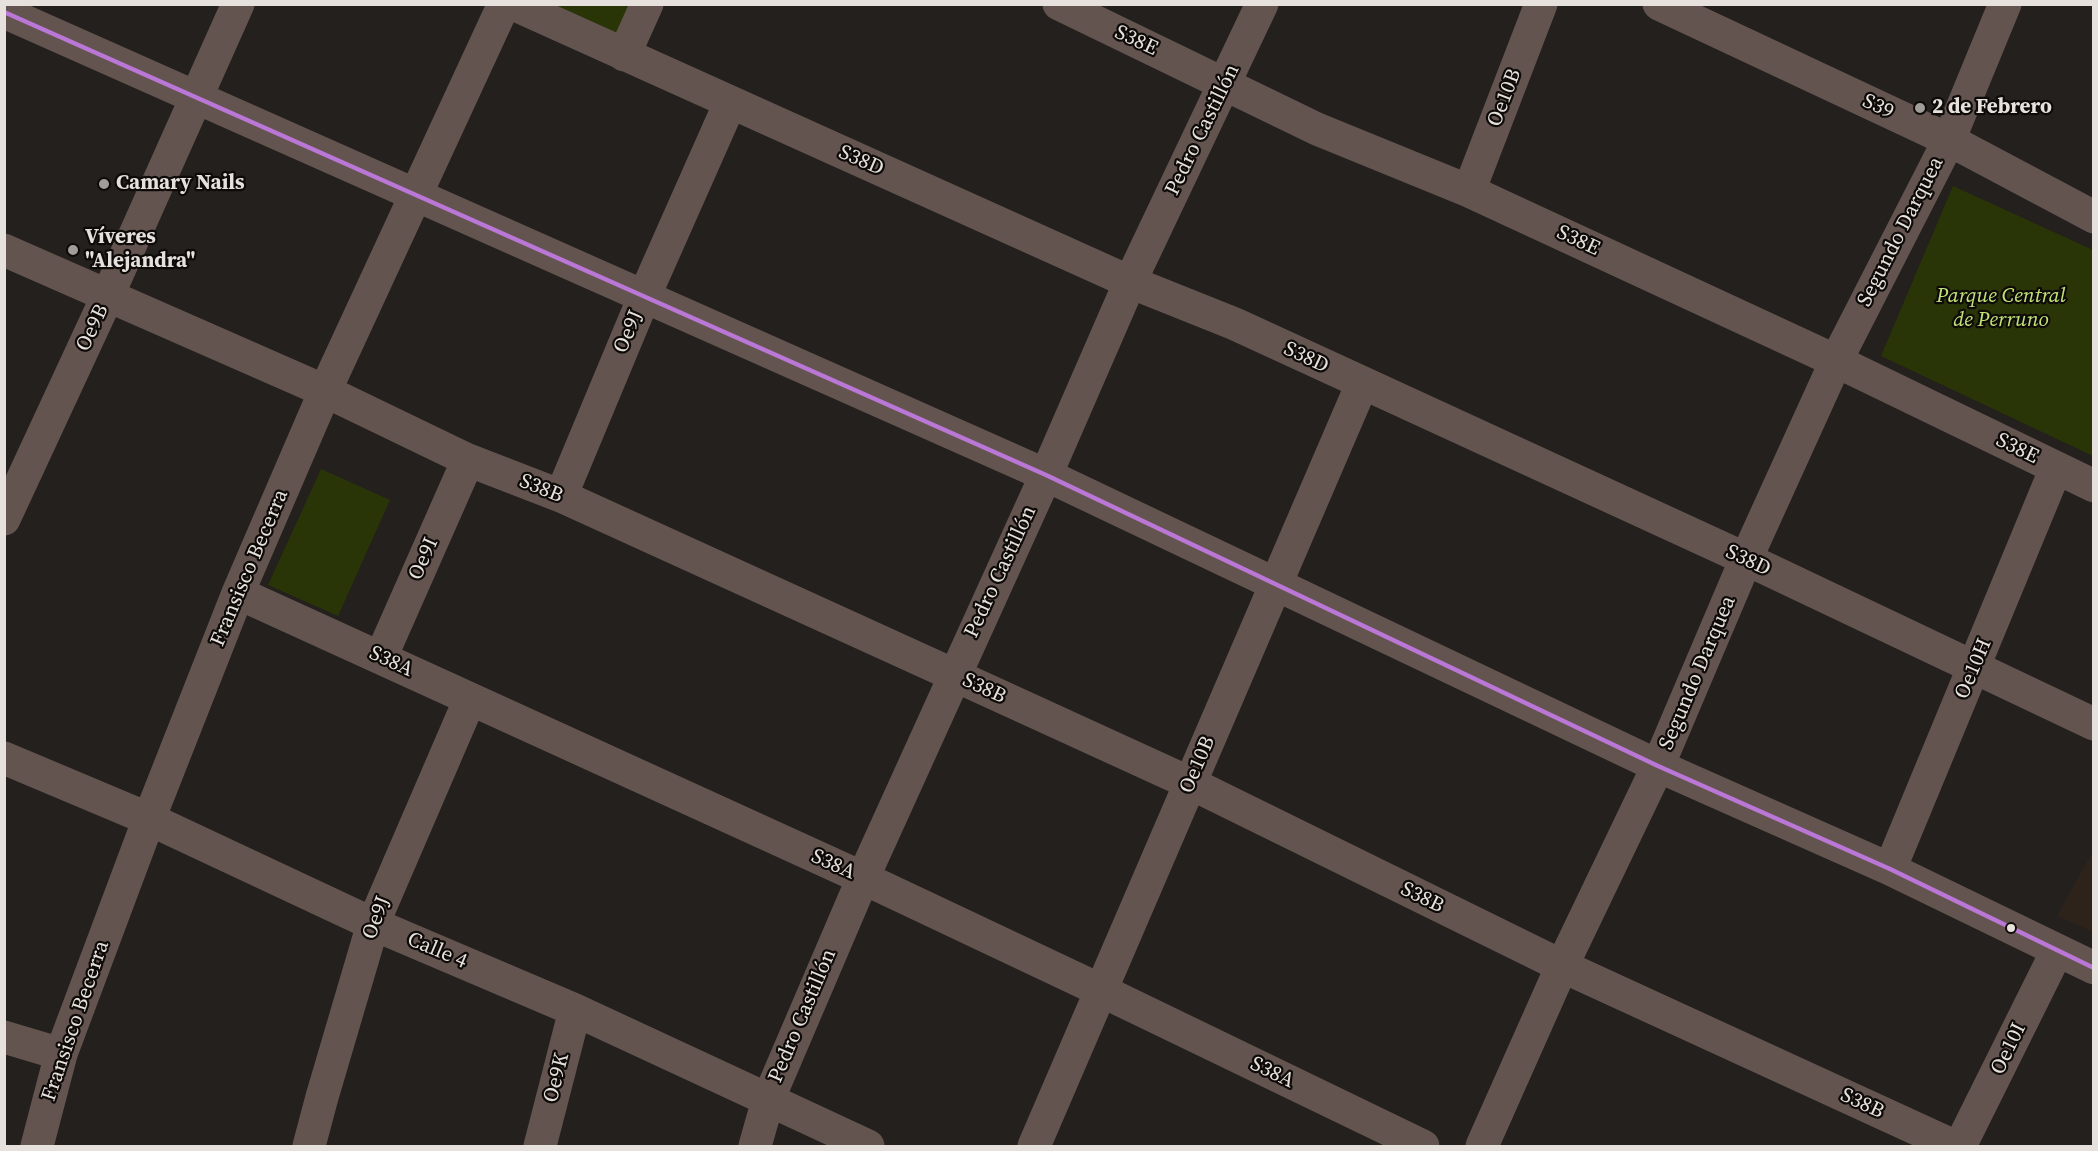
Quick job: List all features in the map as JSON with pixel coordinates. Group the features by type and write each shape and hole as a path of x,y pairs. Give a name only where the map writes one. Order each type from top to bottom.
{"street":[{"name":"Oe9B","path":"4,519 198,98 238,4"},
{"name":"Fransisco Becerra","path":"37,1146 61,1054 149,819 238,593 325,391 504,4"},
{"name":"S38D","path":"513,4 1130,282 1235,324 2094,724"},
{"path":"624,55 646,4"},
{"name":"S38E","path":"1059,4 1317,129 1469,190 1836,361 2094,486"},
{"name":"Pedro Castillón","path":"755,1146 768,1100 863,878 1046,475 1130,282 1262,4"},
{"name":"Oe10B","path":"1469,190 1541,4"},
{"name":"S39","path":"1659,4 1948,140 2094,217"},
{"name":"Segundo Darquea","path":"1482,1146 1562,966 1658,766 1746,560 1836,361 1948,140 2005,4"},
{"path":"4,12 1046,475 1658,766 1890,869 2094,968"},
{"name":"Oe9J","path":"561,496 644,297 730,103"},
{"name":"S38B","path":"4,250 325,391 468,460 561,496 1190,783 1562,966 1954,1146"},
{"name":"Oe10B","path":"1034,1146 1362,384"},
{"name":"Oe9I","path":"381,657 468,460"},
{"name":"Oe10H","path":"1890,869 2056,468"},
{"name":"S38A","path":"238,593 863,878 1423,1146"},
{"name":"Oe9J","path":"309,1146 373,924 470,699"},
{"name":"Calle 4","path":"4,758 149,819 373,924 575,1010 868,1146"},
{"name":"Oe10I","path":"1960,1146 2057,951"},
{"name":"Oe9K","path":"540,1146 575,1010"},
{"path":"4,1037 61,1054"}],"shaded area":[{"path":"2093,851 2093,932 2057,916"}],"green space":[{"path":"532,5 634,5 617,43"},
{"name":"Parque Central de Perruno","path":"1953,186 2093,250 2093,456 1881,356"},
{"path":"321,469 390,500 338,616 268,585"}],"transit line":[{"path":"4,12 1046,475 1658,766 1890,869 2094,968"}],"place":[{"name":"2 de Febrero","path":"1920,108"},
{"name":"Camary Nails","path":"104,184"},
{"name":"Víveres \"Alejandra\"","path":"73,250"}]}
